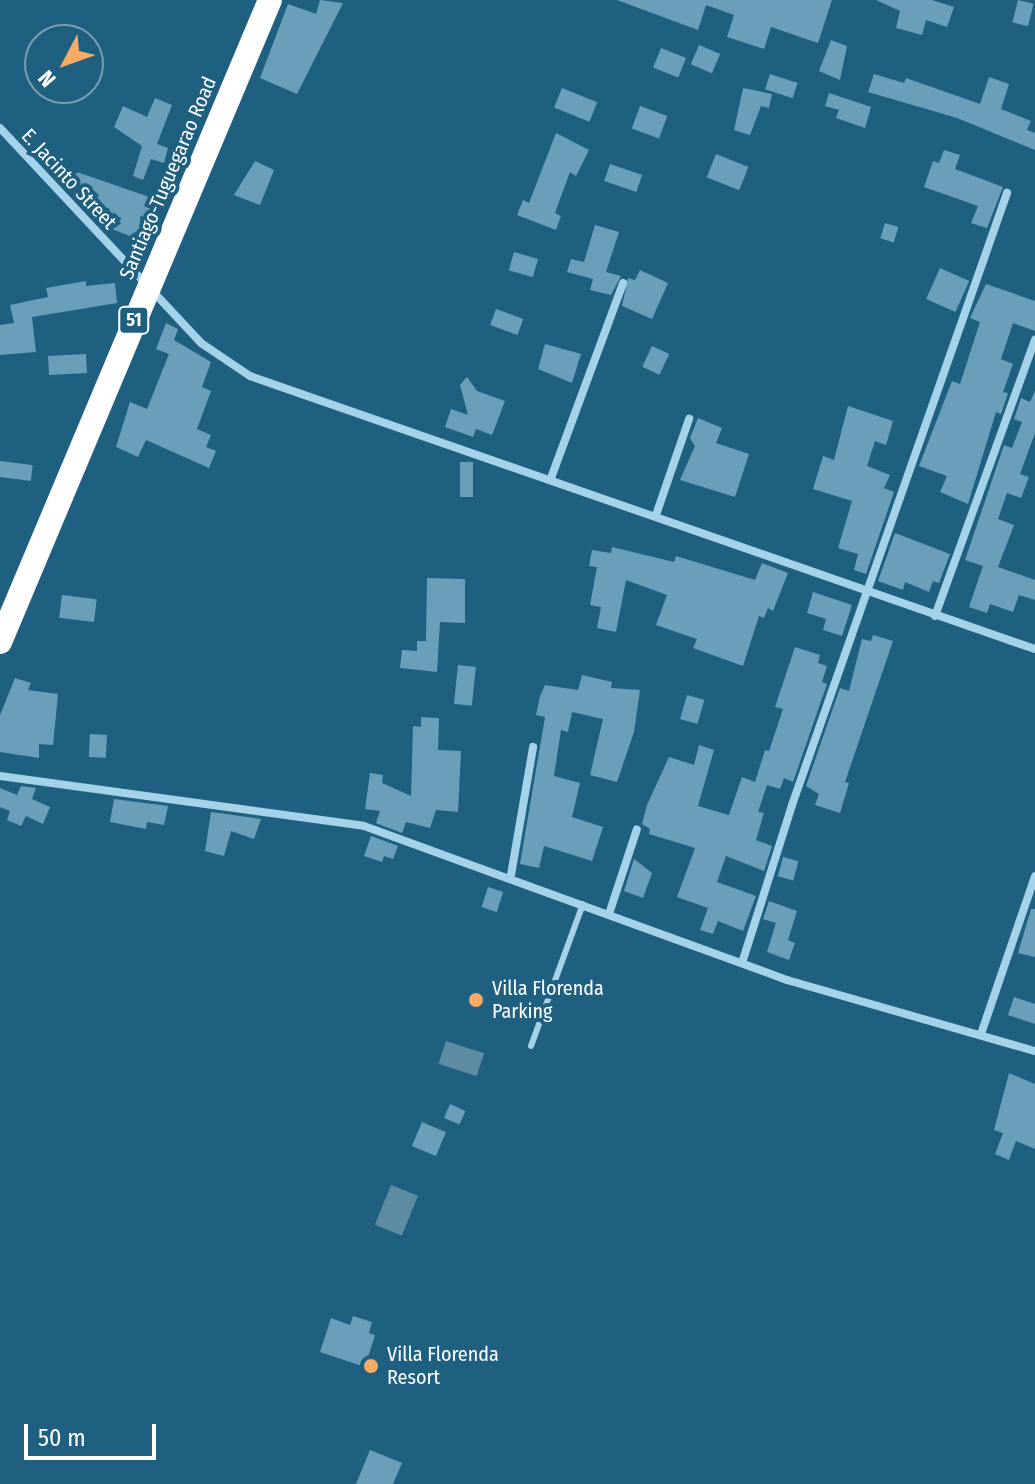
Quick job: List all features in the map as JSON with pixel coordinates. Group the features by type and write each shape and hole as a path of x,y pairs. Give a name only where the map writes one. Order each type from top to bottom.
{"highway":[{"name":"Santiago-Tuguegarao Road","path":"0,642 270,0"}],"street":[{"name":"E. Jacinto Street","path":"0,128 201,343 250,376 551,478 866,592 1035,649"},
{"path":"742,963 866,592 1007,193"},
{"path":"551,478 623,283"},
{"path":"935,616 1035,339"},
{"path":"656,515 689,419"},
{"path":"511,875 533,747"},
{"path":"0,776 364,826 511,875 742,963 1035,1051"},
{"path":"609,914 637,829"},
{"path":"981,1034 1035,876"}],"lane":[{"path":"531,1046 583,904"}],"water":[{"path":"446,1041 484,1053 477,1076 439,1064"},
{"path":"391,1185 418,1196 402,1236 375,1225"}],"building":[{"path":"320,0 343,3 297,94 260,78 288,4 316,14"},
{"path":"617,0 832,0 818,43 771,27 764,49 727,37 734,15 706,5 698,30"},
{"path":"876,0 932,0 954,7 947,27 926,20 922,35 896,28 900,11"},
{"path":"1018,0 1034,4 1028,26 1012,22"},
{"path":"831,40 847,46 840,80 819,71"},
{"path":"699,45 720,54 712,73 691,64"},
{"path":"661,48 686,58 678,78 653,67"},
{"path":"770,74 798,83 793,98 765,89"},
{"path":"874,74 904,83 906,78 980,104 989,77 1009,84 1001,109 1031,121 1027,130 1035,133 1035,150 957,118 868,92"},
{"path":"562,88 597,102 589,122 554,107"},
{"path":"743,88 772,94 769,108 761,106 750,135 734,130"},
{"path":"829,93 871,107 865,128 836,118 839,110 825,106"},
{"path":"155,98 172,105 157,144 168,148 164,163 151,159 143,180 133,176 142,146 114,127 123,106 147,117"},
{"path":"640,106 667,116 659,138 632,129"},
{"path":"556,133 589,150 576,176 570,172 555,213 561,216 556,230 517,215 523,200 529,203"},
{"path":"944,150 960,155 955,169 1003,187 987,228 971,223 978,206 924,187 933,161 939,163"},
{"path":"716,154 748,167 739,190 707,177"},
{"path":"255,161 274,170 260,205 234,195"},
{"path":"610,164 642,175 636,192 604,181"},
{"path":"74,171 155,199 141,234 134,232 132,237 112,229 114,224 105,220 110,209 93,202 96,194 69,183"},
{"path":"885,223 898,227 894,242 880,238"},
{"path":"595,225 619,232 606,272 621,276 611,295 590,290 593,279 567,272 571,259 584,262"},
{"path":"514,252 538,259 533,277 509,270"},
{"path":"940,268 969,281 955,312 926,299"},
{"path":"640,270 668,283 652,319 622,306 628,278 635,280"},
{"path":"86,281 86,286 115,283 117,303 32,317 36,352 0,355 0,325 14,323 10,305 48,297 46,288"},
{"path":"986,284 1035,301 1035,331 1013,323 1001,359 1013,364 1003,392 1008,393 1001,414 996,412 968,504 940,492 947,476 919,466 952,381 960,384 980,322 970,318"},
{"path":"496,309 523,319 517,335 490,325"},
{"path":"166,323 178,329 174,340 211,362 202,387 211,391 197,429 211,435 206,447 216,451 209,468 146,440 138,457 116,447 130,402 147,409 169,354 156,349"},
{"path":"545,344 581,354 572,383 538,369"},
{"path":"652,346 669,354 659,375 642,367"},
{"path":"86,354 87,373 49,375 48,356"},
{"path":"467,377 477,391 505,401 492,435 476,429 473,437 445,427 451,409 468,415 460,385"},
{"path":"1035,391 1035,433 1020,474 1029,477 1021,498 1007,493 998,519 1014,525 998,567 1035,580 1035,600 1019,595 1013,612 990,604 987,613 969,607 983,566 965,560 1004,445 1012,448 1022,422 1014,419 1021,398 1030,402"},
{"path":"848,406 893,421 886,445 875,441 867,466 890,475 884,488 894,492 866,574 854,570 858,554 838,548 852,501 813,489 823,456 834,460"},
{"path":"698,418 722,428 716,443 749,454 735,497 680,480 695,446 690,438"},
{"path":"0,461 33,465 31,481 0,477"},
{"path":"460,462 473,462 473,497 460,497"},
{"path":"895,533 950,554 939,583 933,581 929,592 905,582 903,590 878,581"},
{"path":"612,547 674,562 676,556 755,580 762,563 788,573 773,611 768,608 764,618 759,616 743,666 693,648 697,639 656,625 667,595 626,580 616,632 597,628 601,607 590,605 597,567 589,566 592,550 611,553"},
{"path":"427,578 465,579 465,623 440,622 437,672 400,668 402,650 417,651 417,641 426,641"},
{"path":"813,592 852,605 842,636 823,630 826,619 807,613"},
{"path":"62,595 97,599 94,622 59,618"},
{"path":"873,635 893,641 845,782 849,783 840,813 815,805 819,794 806,786 840,688 849,691 862,639 871,641"},
{"path":"795,647 820,655 818,663 827,666 822,682 827,684 793,782 784,778 780,789 767,785 758,812 764,813 756,840 772,846 764,871 726,856 717,882 756,896 743,931 718,921 713,934 700,930 708,908 677,897 695,848 649,834 650,829 642,824 647,805 669,757 694,765 699,745 714,750 698,806 729,815 742,777 755,782 765,750 769,751 783,709 775,707"},
{"path":"458,665 476,667 472,706 454,704"},
{"path":"582,675 612,682 611,688 640,690 634,732 617,782 590,775 603,719 572,712 568,732 561,730 554,776 580,783 572,817 603,827 592,861 544,846 539,868 520,864 545,717 536,715 540,696 545,685 578,690"},
{"path":"15,678 31,683 28,690 58,694 53,745 39,744 39,758 0,752 0,715"},
{"path":"687,695 704,700 697,724 680,719"},
{"path":"421,717 439,718 438,750 461,751 458,812 436,810 430,828 406,822 402,833 376,823 380,811 365,809 370,773 383,775 382,783 411,796 413,726 421,727"},
{"path":"90,734 107,735 106,758 89,757"},
{"path":"21,786 36,788 32,799 50,807 43,824 26,816 21,826 7,820 10,811 0,807 0,788 17,795"},
{"path":"114,799 168,806 164,825 147,822 146,829 110,822"},
{"path":"211,812 261,819 254,839 231,831 224,856 205,851"},
{"path":"371,836 398,846 393,859 384,856 382,862 364,856"},
{"path":"783,857 798,861 793,880 778,876"},
{"path":"634,859 652,873 643,898 624,891"},
{"path":"488,887 503,892 497,912 482,907"},
{"path":"769,901 797,911 788,940 795,943 789,960 767,952 776,923 763,919"},
{"path":"1031,909 1035,909 1035,957 1018,953"},
{"path":"1014,997 1035,1004 1035,1024 1008,1015"},
{"path":"1009,1073 1035,1084 1035,1149 1016,1141 1009,1160 995,1154 1003,1133 994,1130"},
{"path":"450,1104 466,1111 459,1125 444,1118"},
{"path":"422,1122 446,1132 436,1156 412,1146"},
{"path":"353,1316 372,1322 369,1333 375,1335 365,1367 320,1352 331,1318 350,1325"},
{"path":"370,1450 402,1463 393,1484 356,1484"}],"place":[{"name":"Villa Florenda Parking","path":"476,1000"},
{"name":"Villa Florenda Resort","path":"371,1366"}]}
